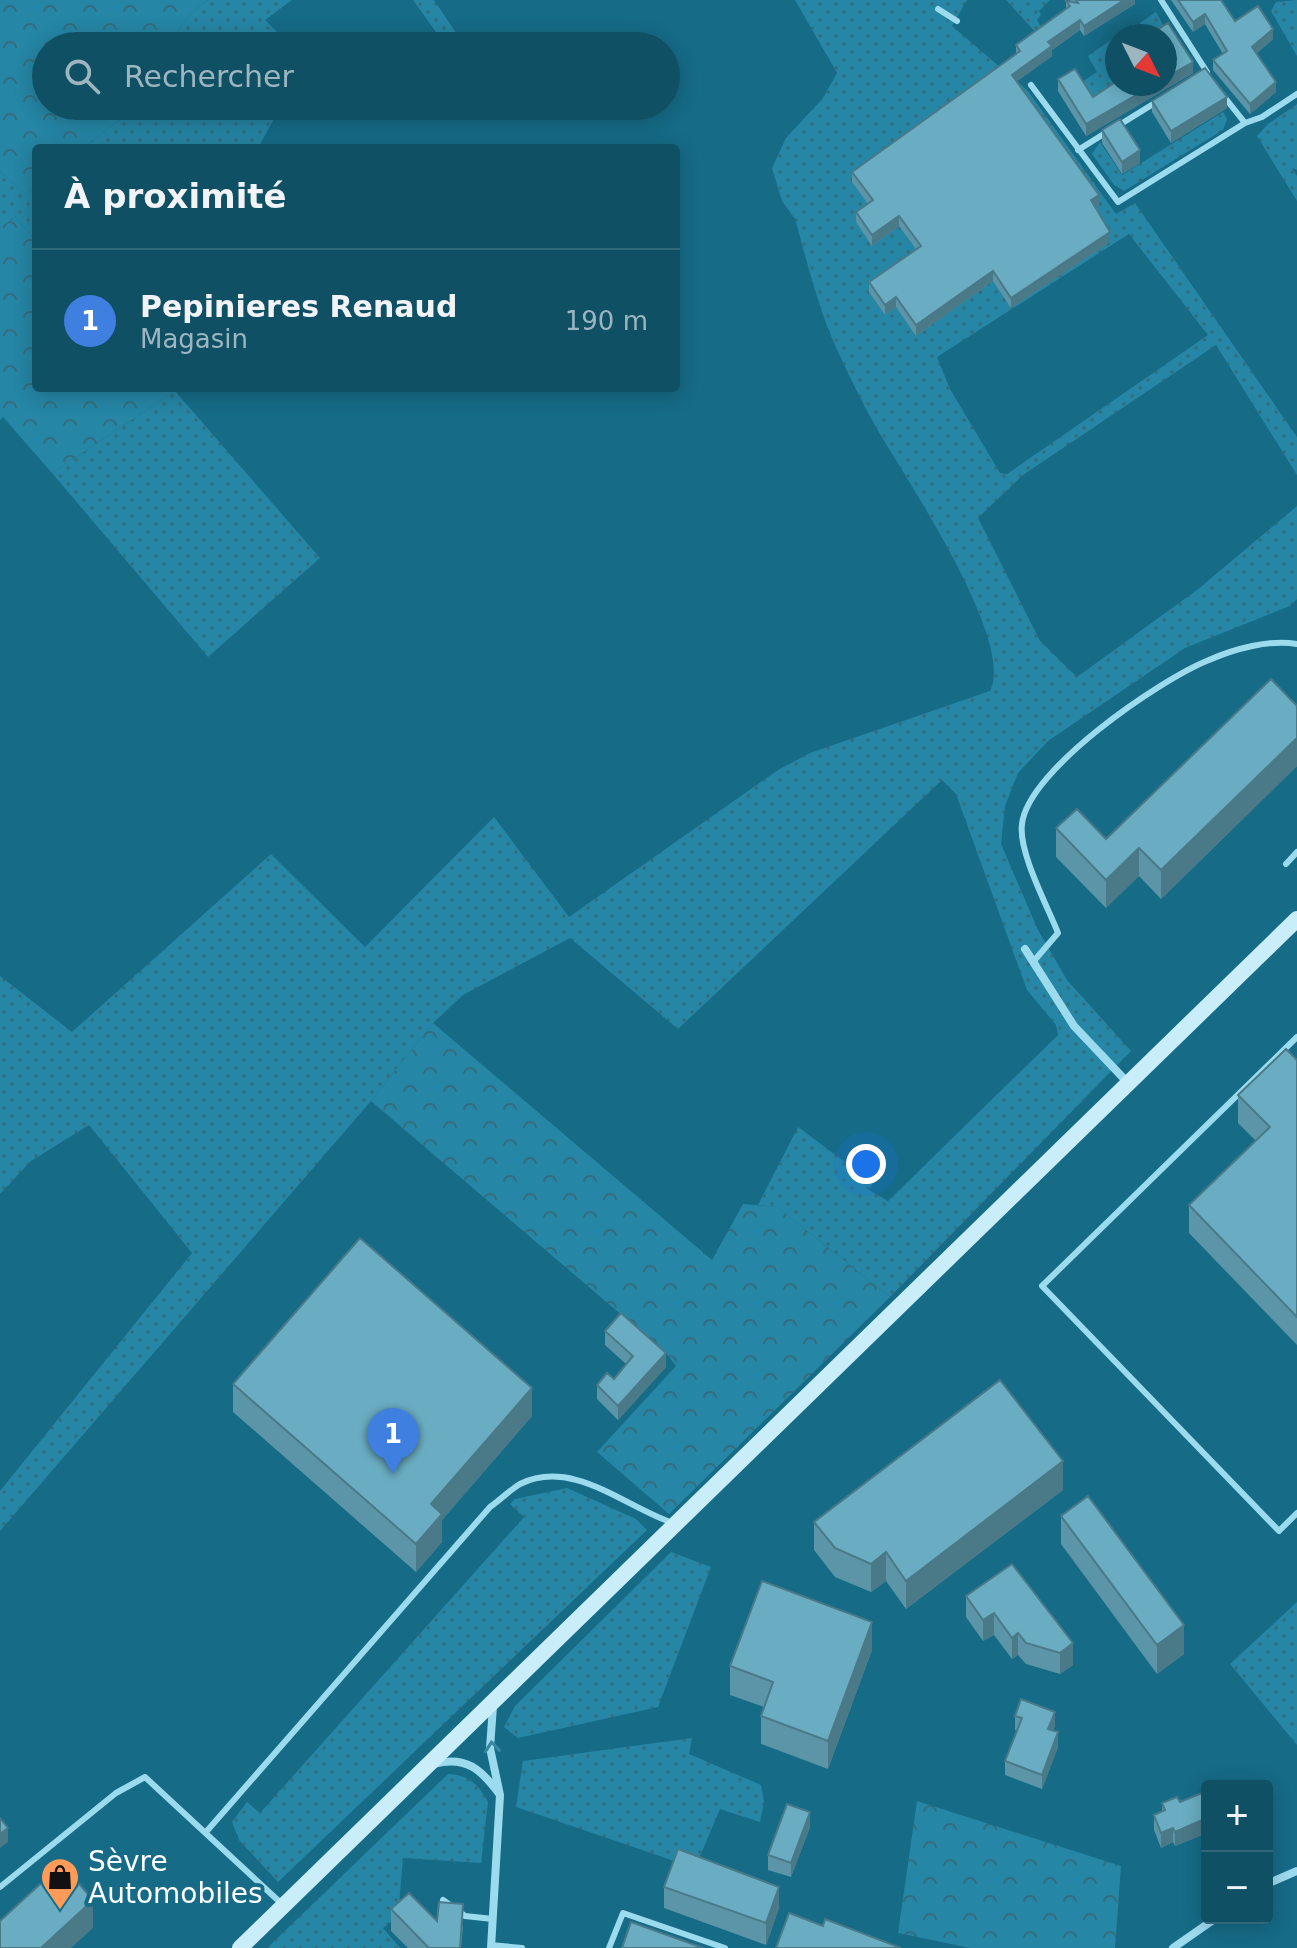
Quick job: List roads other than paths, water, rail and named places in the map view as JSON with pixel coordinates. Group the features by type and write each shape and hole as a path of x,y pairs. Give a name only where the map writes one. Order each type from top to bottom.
{"main road":[{"path":"240,1948 1297,919"}],"street":[{"path":"1025,949 1074,1026 1129,1084"},
{"path":"491,1946 500,1795 490,1748 493,1704"},
{"path":"430,1765 456,1760 468,1763 479,1769 500,1795"},
{"path":"1273,1881 1297,1871"},
{"path":"1173,1948 1207,1924"}],"lane":[{"path":"1161,0 1207,72 1245,123"},
{"path":"938,9 957,21"},
{"path":"1194,80 1207,72"},
{"path":"1031,85 1118,202 1297,94"},
{"path":"1078,150 1166,96"},
{"path":"1033,962 1058,933 1025,847 1021,827 1027,804 1048,776 1081,744 1159,686 1209,659 1279,641 1297,644"},
{"path":"1286,864 1297,852"},
{"path":"1297,1037 1042,1286 1279,1531 1297,1513"},
{"path":"206,1832 490,1507 520,1484 549,1475 574,1477 677,1524"},
{"path":"0,1887 116,1793 145,1777 284,1905"},
{"path":"443,1900 465,1916 493,1919"},
{"path":"609,1948 623,1913 725,1948"},
{"path":"491,1946 522,1948"}],"place":[{"name":"Pepinieres Renaud","path":"393,1474"},
{"name":"Sèvre Automobiles","path":"60,1911"}]}
